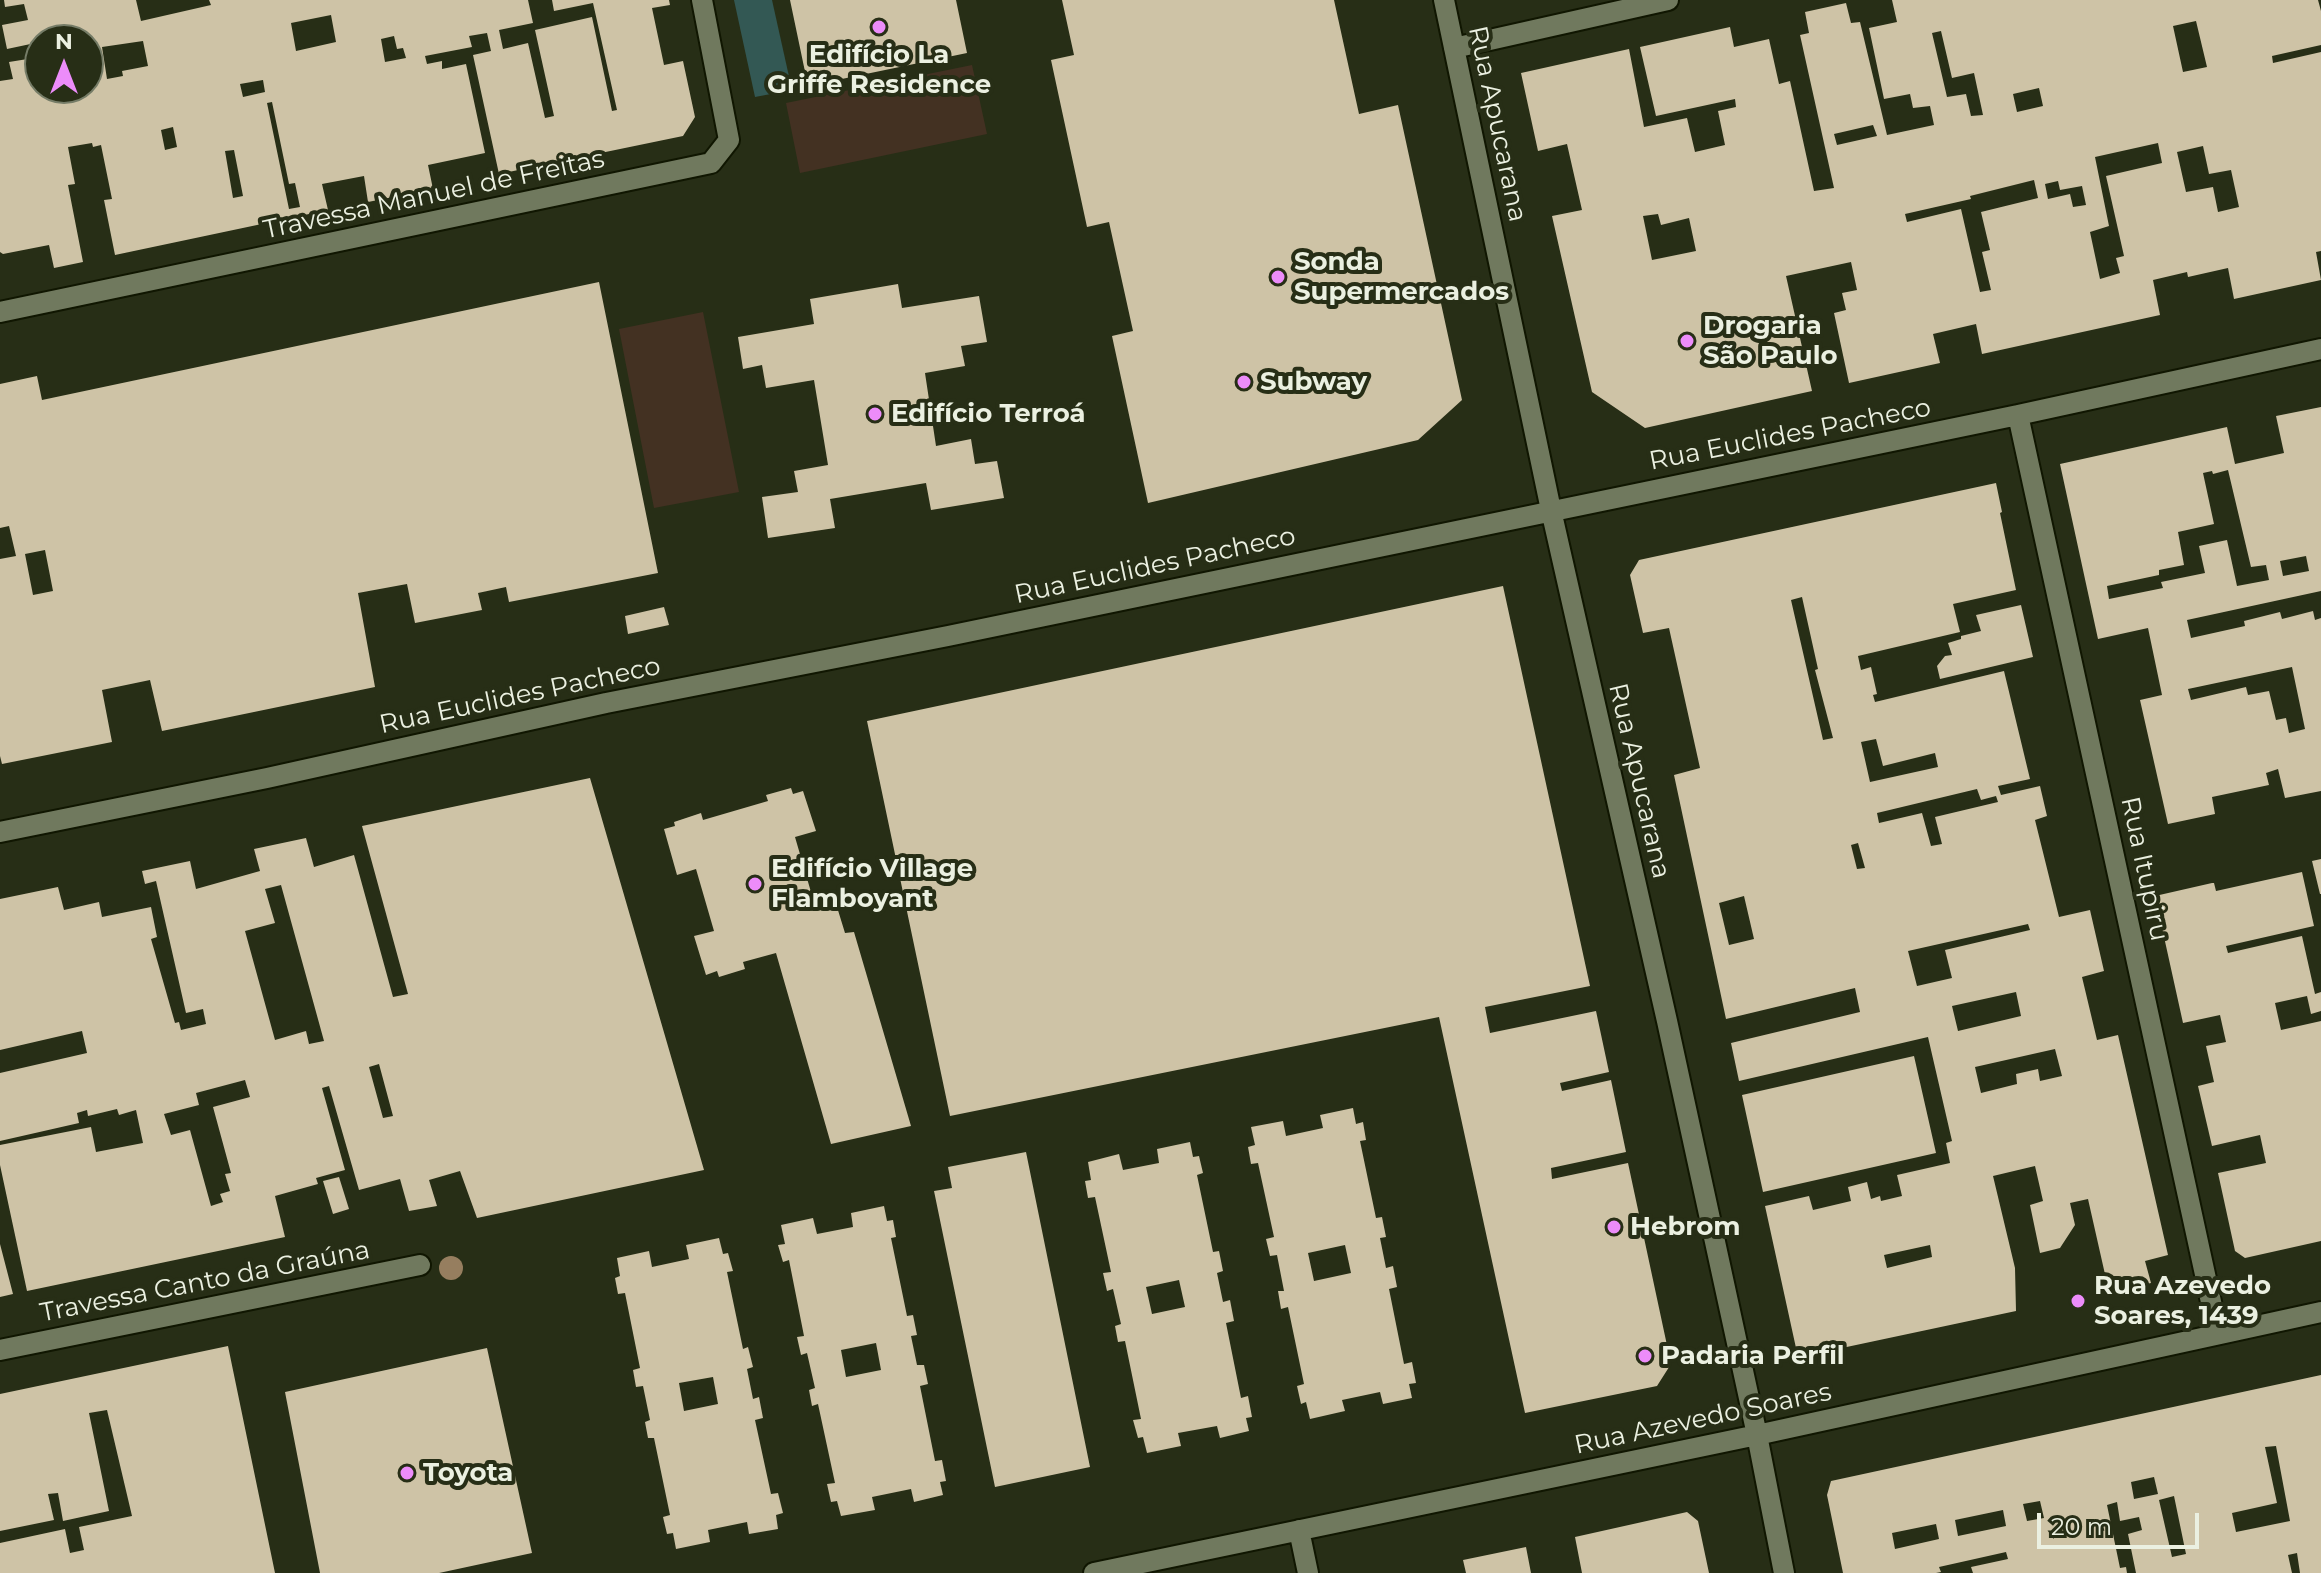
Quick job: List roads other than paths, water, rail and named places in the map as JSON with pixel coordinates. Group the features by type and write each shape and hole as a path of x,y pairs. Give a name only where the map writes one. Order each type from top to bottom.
{"street":[{"name":"Travessa Manuel de Freitas","path":"0,312 711,163 729,140 702,0"},
{"name":"Rua Apucarana","path":"1444,0 1551,510 1667,1021 1784,1573"},
{"path":"1454,48 1668,0"},
{"name":"Rua Euclides Pacheco","path":"0,832 267,778 606,703 948,636 2018,415 2321,349"},
{"name":"Rua Itupiru","path":"2018,415 2218,1334"},
{"name":"Travessa Canto da Graúna","path":"0,1350 420,1265"},
{"name":"Rua Azevedo Soares","path":"1094,1573 1757,1435 2321,1312"},
{"path":"1299,1530 1308,1573"}],"water":[{"path":"734,0 772,0 792,90 755,97"}],"place":[{"name":"Edifício La Griffe Residence","path":"879,27"},
{"name":"Sonda Supermercados","path":"1278,277"},
{"name":"Drogaria São Paulo","path":"1687,341"},
{"name":"Subway","path":"1244,382"},
{"name":"Edifício Terroá","path":"875,414"},
{"name":"Edifício Village Flamboyant","path":"755,884"},
{"name":"Hebrom","path":"1614,1227"},
{"name":"Rua Azevedo Soares, 1439","path":"2078,1301"},
{"name":"Padaria Perfil","path":"1645,1356"},
{"name":"Toyota","path":"407,1473"}]}
